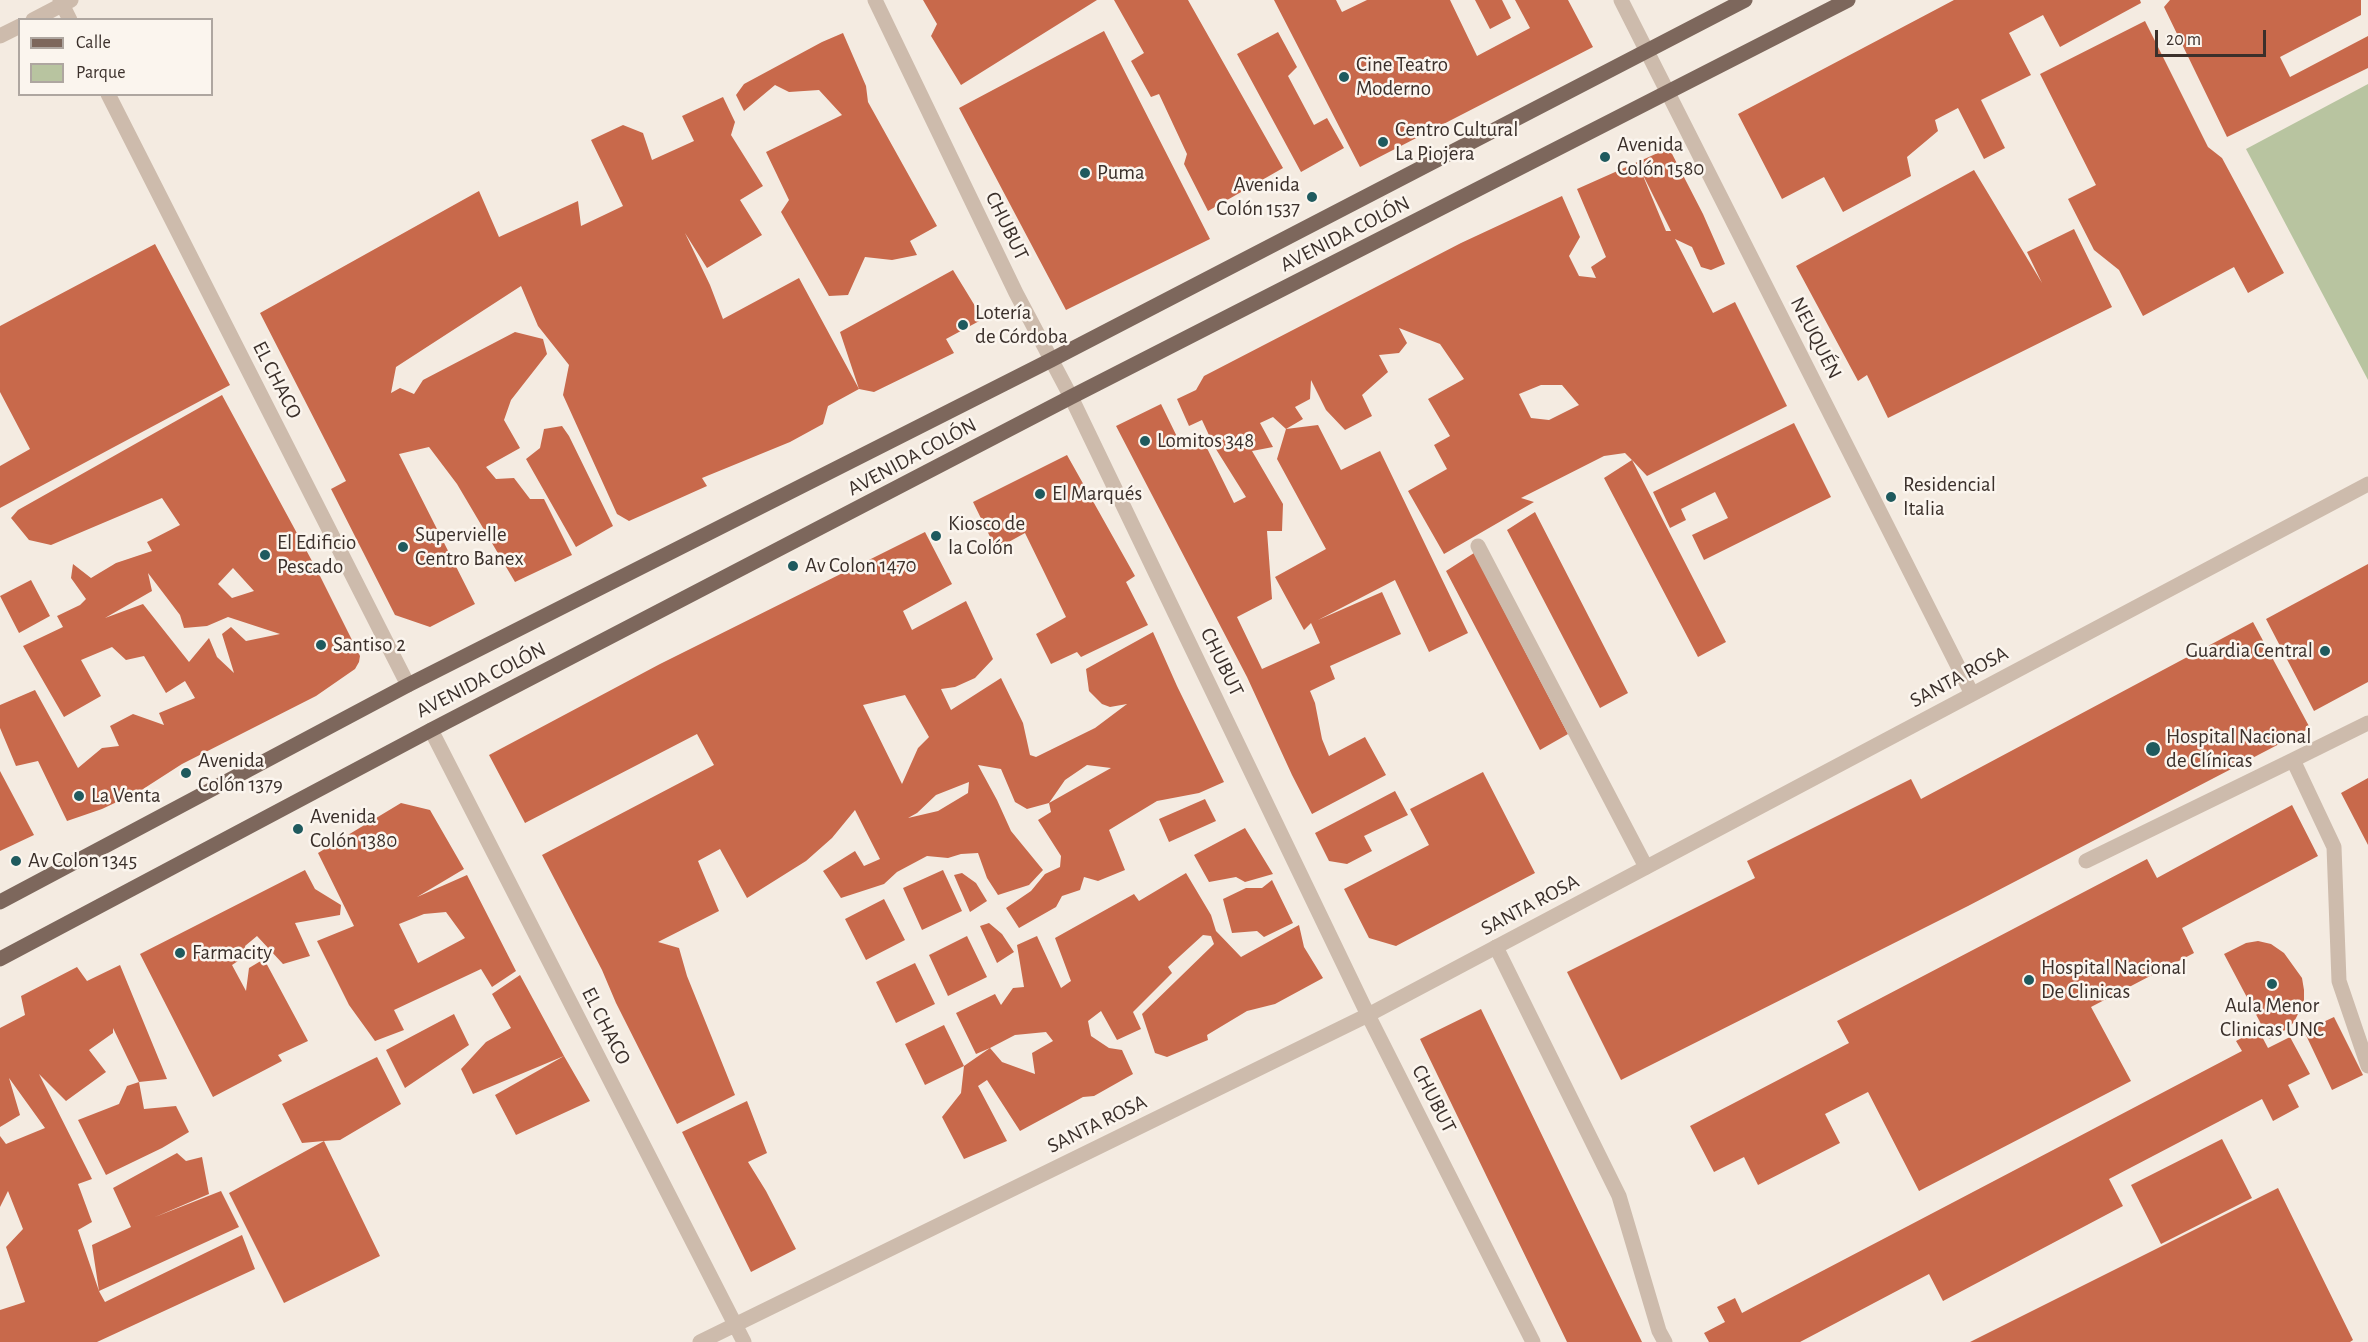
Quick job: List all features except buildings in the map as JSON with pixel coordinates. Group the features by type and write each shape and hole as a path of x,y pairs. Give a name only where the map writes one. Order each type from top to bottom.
{"main road":[{"name":"AVENIDA COLÓN","path":"0,902 408,685 1051,360 1745,0"},
{"name":"AVENIDA COLÓN","path":"0,959 430,730 1071,397 1848,0"}],"street":[{"name":"CHUBUT","path":"875,0 1016,292 1071,397 1368,1015 1533,1342"},
{"name":"NEUQUÉN","path":"1621,0 1972,694"},
{"path":"37,18 65,2 69,18"},
{"path":"0,36 18,27"},
{"name":"EL CHACO","path":"109,96 408,685"},
{"name":"SANTA ROSA","path":"700,1342 1368,1015 2368,483"},
{"path":"1478,546 1646,867"},
{"path":"2086,861 2368,723"},
{"name":"EL CHACO","path":"430,730 744,1342"},
{"path":"2293,760 2334,847 2339,981 2368,1066"},
{"path":"1496,947 1619,1196 1659,1331 1665,1342"}],"green space":[{"path":"2368,84 2368,380 2246,149"}],"place":[{"name":"Cine Teatro Moderno","path":"1344,77"},
{"name":"Centro Cultural La Piojera","path":"1383,142"},
{"name":"Avenida Colón 1580","path":"1605,157"},
{"name":"Puma","path":"1085,173"},
{"name":"Avenida Colón 1537","path":"1312,197"},
{"name":"Lotería de Córdoba","path":"963,325"},
{"name":"Lomitos 348","path":"1145,441"},
{"name":"El Marqués","path":"1040,494"},
{"name":"Residencial Italia","path":"1891,497"},
{"name":"Kiosco de la Colón","path":"936,536"},
{"name":"Supervielle Centro Banex","path":"403,547"},
{"name":"El Edificio Pescado","path":"265,555"},
{"name":"Av Colon 1470","path":"793,566"},
{"name":"Santiso 2","path":"321,645"},
{"name":"Guardia Central","path":"2325,651"},
{"name":"Hospital Nacional de Clínicas","path":"2153,749"},
{"name":"Avenida Colón 1379","path":"186,773"},
{"name":"La Venta","path":"79,796"},
{"name":"Avenida Colón 1380","path":"298,829"},
{"name":"Av Colon 1345","path":"16,861"},
{"name":"Farmacity","path":"180,953"},
{"name":"Hospital Nacional De Clinicas","path":"2029,980"},
{"name":"Aula Menor Clinicas UNC","path":"2272,984"}]}
